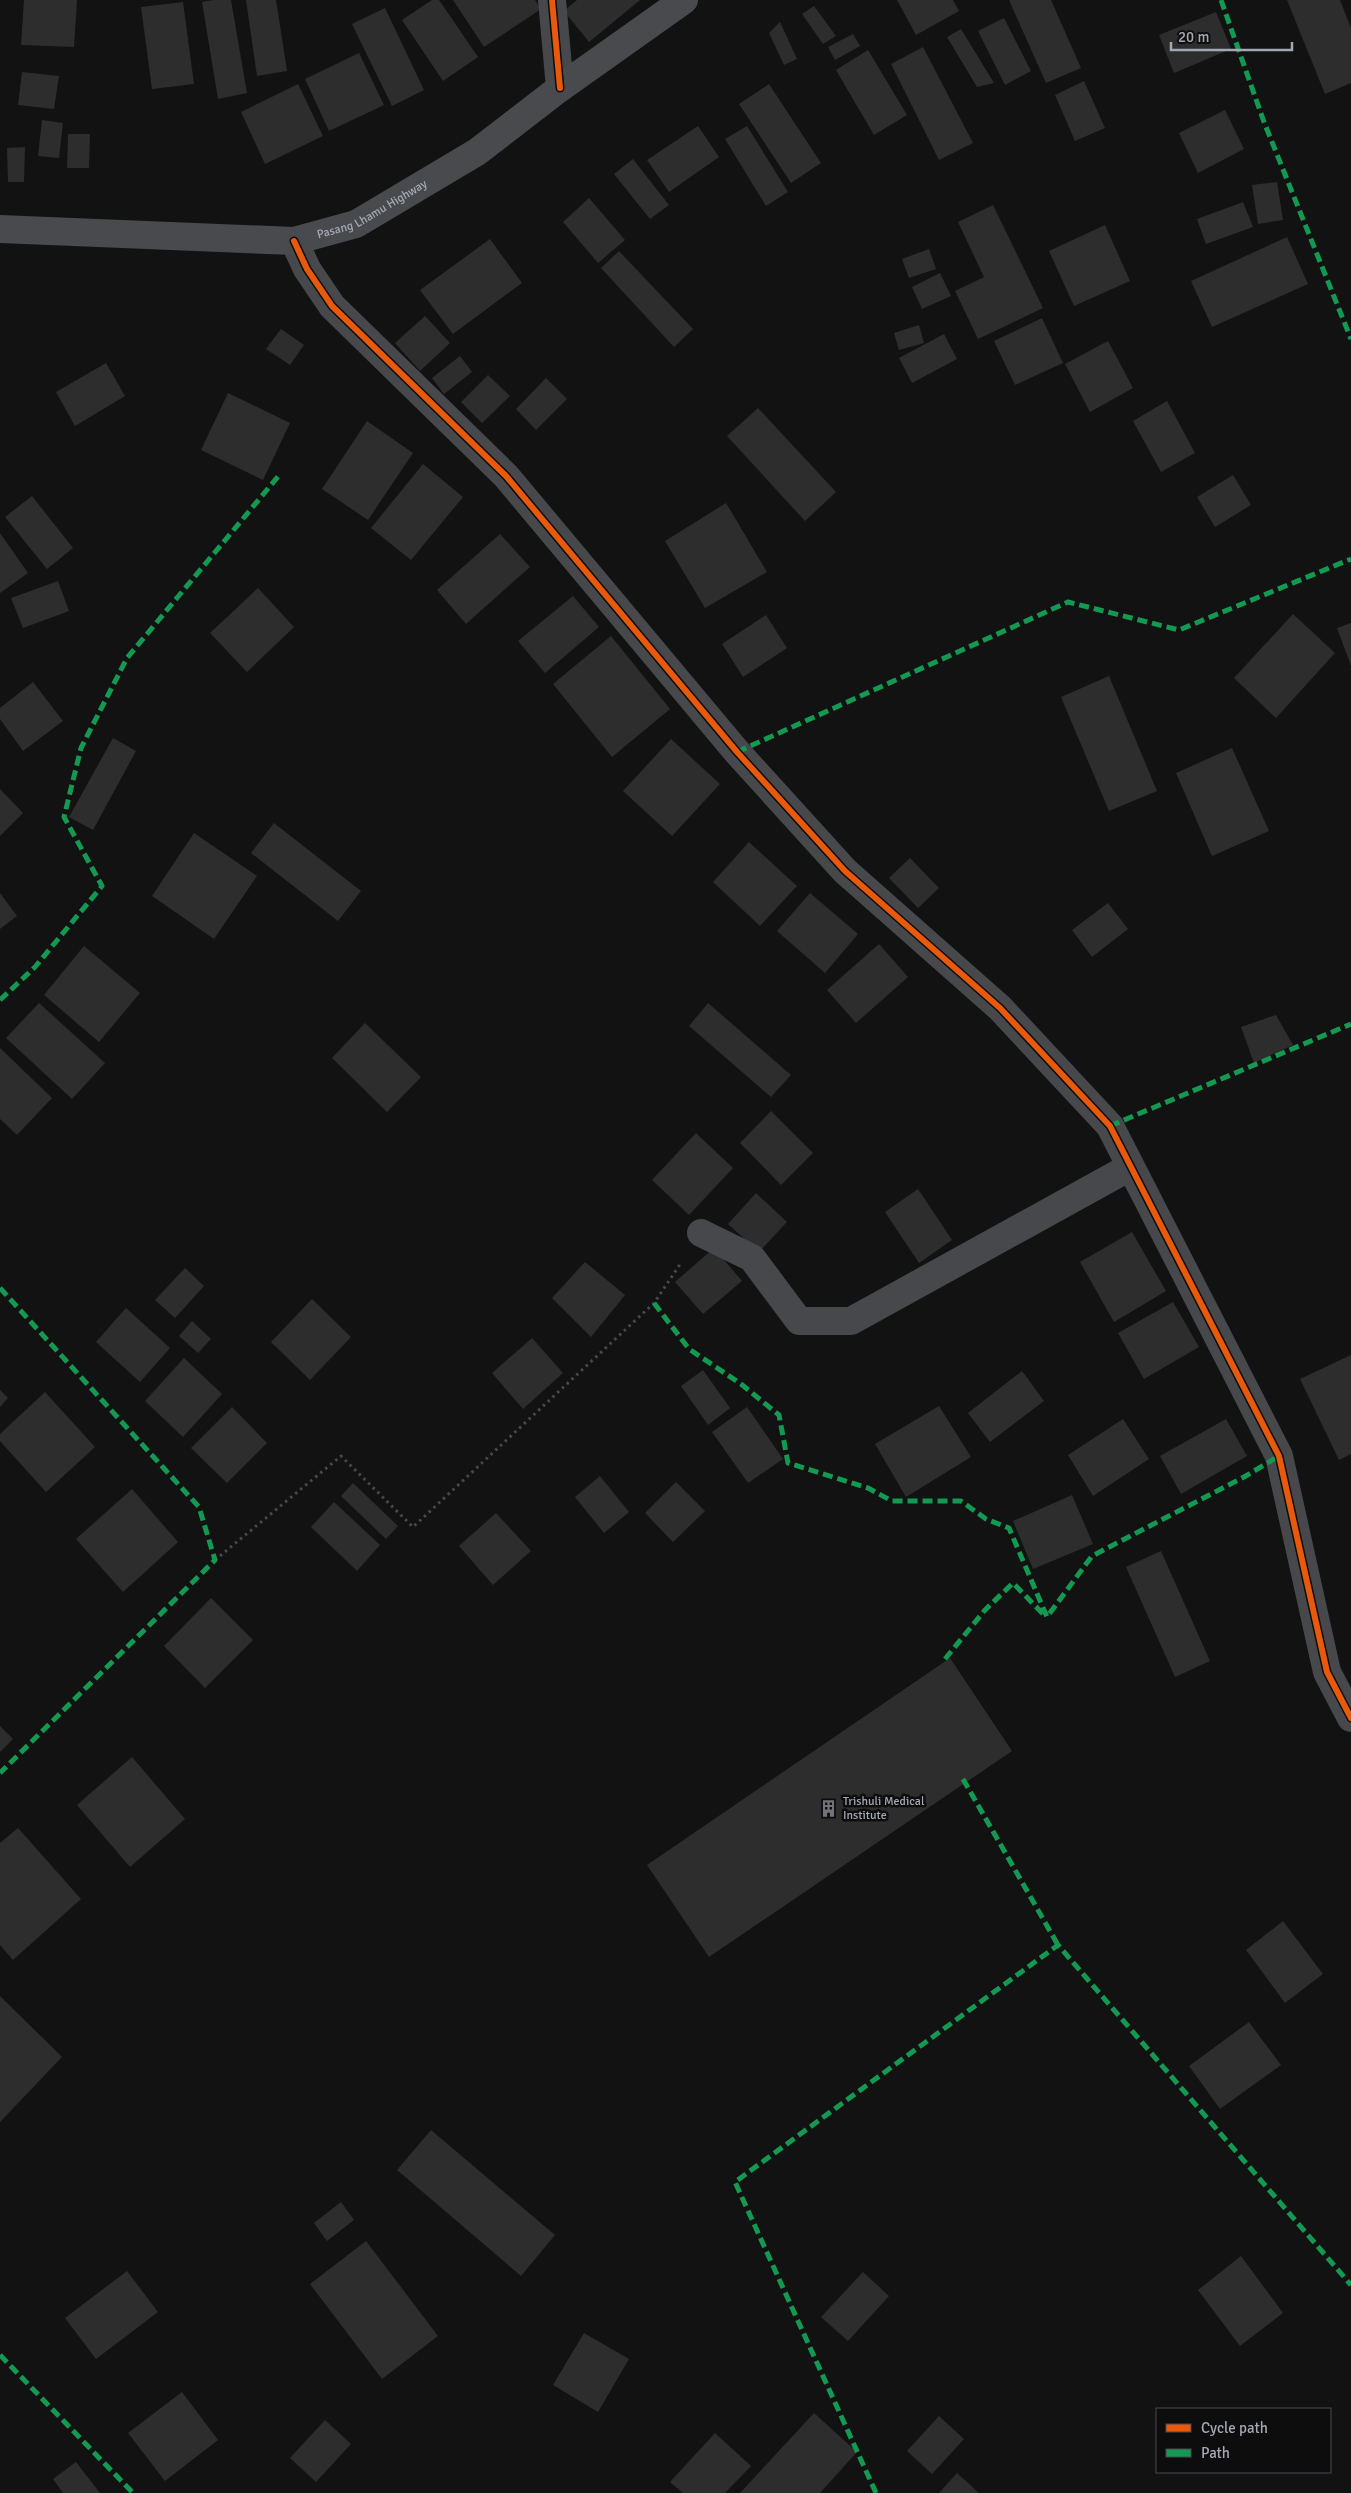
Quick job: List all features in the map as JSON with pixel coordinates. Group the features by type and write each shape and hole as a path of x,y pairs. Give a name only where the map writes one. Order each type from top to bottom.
{"main road":[{"name":"Pasang Lhamu Highway","path":"0,229 294,241 356,224 477,152 560,88 684,0"}],"street":[{"path":"552,0 560,88"},
{"path":"294,241 307,269 332,306 506,476 737,752 845,871 1000,1008 1110,1126 1279,1456 1327,1672 1351,1718"},
{"path":"702,1233 752,1258 798,1321 852,1321 1130,1167"}],"path":[{"path":"215,1560 341,1456 413,1527 654,1303 702,1233"}],"building":[{"path":"24,0 77,0 74,47 21,45"},
{"path":"231,0 247,93 218,99 202,2"},
{"path":"246,0 276,0 287,71 257,76"},
{"path":"432,0 439,0 478,57 443,81 402,20"},
{"path":"453,0 535,0 541,9 484,47"},
{"path":"577,0 640,0 589,42 564,11"},
{"path":"897,0 953,0 959,11 916,35"},
{"path":"1009,0 1051,0 1081,68 1046,83"},
{"path":"1287,0 1340,0 1351,28 1351,83 1325,94"},
{"path":"183,2 194,84 152,89 141,7"},
{"path":"814,6 836,36 823,44 802,14"},
{"path":"385,8 424,90 392,106 352,24"},
{"path":"1216,12 1231,49 1174,73 1159,35"},
{"path":"1004,18 1031,71 1005,85 978,31"},
{"path":"780,22 797,59 784,65 769,33"},
{"path":"961,29 994,83 977,87 947,37"},
{"path":"853,34 860,46 835,60 828,47"},
{"path":"923,47 973,143 939,160 891,64"},
{"path":"868,50 907,115 874,135 836,70"},
{"path":"359,53 384,105 329,131 305,79"},
{"path":"22,72 59,76 54,109 18,105"},
{"path":"1084,81 1105,128 1075,141 1055,95"},
{"path":"298,84 323,136 265,164 241,112"},
{"path":"769,84 821,163 791,183 739,104"},
{"path":"1225,110 1244,149 1198,173 1179,133"},
{"path":"42,120 63,123 59,158 38,156"},
{"path":"698,126 719,157 669,192 647,160"},
{"path":"747,126 788,192 766,206 725,139"},
{"path":"68,134 90,134 89,168 67,168"},
{"path":"25,147 24,182 8,182 7,148"},
{"path":"633,159 669,205 650,219 614,174"},
{"path":"1277,182 1283,220 1258,224 1252,185"},
{"path":"589,198 625,240 598,263 563,222"},
{"path":"1243,202 1253,227 1206,244 1197,219"},
{"path":"993,205 1043,308 978,339 955,291 984,277 958,222"},
{"path":"1105,225 1130,281 1074,306 1049,251"},
{"path":"1287,237 1308,284 1212,327 1191,281"},
{"path":"490,239 522,283 453,334 420,290"},
{"path":"929,249 936,269 909,278 902,259"},
{"path":"619,251 693,329 674,347 601,268"},
{"path":"940,273 951,296 922,309 912,287"},
{"path":"425,316 450,343 420,371 395,343"},
{"path":"1042,318 1063,363 1015,385 994,341"},
{"path":"919,325 924,343 899,350 894,333"},
{"path":"281,329 304,345 290,365 266,349"},
{"path":"944,334 957,359 912,383 899,358"},
{"path":"1108,341 1133,388 1090,412 1065,364"},
{"path":"460,356 472,372 444,394 432,378"},
{"path":"106,363 125,396 75,426 56,392"},
{"path":"488,375 510,396 482,423 461,402"},
{"path":"546,378 567,399 536,430 516,409"},
{"path":"228,393 290,423 263,480 201,450"},
{"path":"1167,401 1195,453 1161,472 1133,421"},
{"path":"758,408 836,492 805,521 727,436"},
{"path":"367,421 413,453 368,520 322,489"},
{"path":"423,464 463,497 411,560 371,528"},
{"path":"1233,475 1251,505 1215,527 1197,497"},
{"path":"32,496 73,548 47,569 5,517"},
{"path":"726,503 767,572 705,608 665,541"},
{"path":"0,533 28,573 0,593"},
{"path":"500,534 530,567 466,624 437,590"},
{"path":"58,581 69,611 23,628 11,598"},
{"path":"258,588 294,627 247,672 210,633"},
{"path":"573,596 599,627 545,673 518,641"},
{"path":"1293,614 1335,653 1276,718 1234,678"},
{"path":"766,615 787,648 743,677 722,644"},
{"path":"1351,623 1351,666 1337,628"},
{"path":"611,636 670,709 612,757 553,684"},
{"path":"1109,676 1157,791 1109,811 1061,697"},
{"path":"33,682 63,721 23,751 0,719 0,708"},
{"path":"113,738 136,751 93,830 69,817"},
{"path":"671,739 720,784 672,836 623,791"},
{"path":"1232,748 1269,831 1212,856 1176,773"},
{"path":"0,789 23,813 0,836"},
{"path":"274,823 361,891 338,921 251,853"},
{"path":"194,833 257,876 214,939 152,896"},
{"path":"749,842 797,886 760,926 713,882"},
{"path":"910,858 939,888 918,908 889,878"},
{"path":"0,893 17,916 0,929"},
{"path":"810,893 858,934 825,973 777,931"},
{"path":"1108,903 1128,929 1092,957 1072,930"},
{"path":"879,944 908,977 856,1023 827,990"},
{"path":"84,946 140,993 99,1042 44,995"},
{"path":"39,1003 105,1063 72,1099 6,1038"},
{"path":"708,1003 791,1075 771,1097 689,1026"},
{"path":"1276,1015 1293,1045 1254,1063 1241,1027"},
{"path":"365,1023 421,1077 387,1112 332,1058"},
{"path":"0,1048 52,1098 17,1135 0,1119"},
{"path":"771,1111 813,1153 781,1185 740,1143"},
{"path":"696,1133 733,1168 689,1215 652,1180"},
{"path":"918,1189 952,1240 919,1263 885,1212"},
{"path":"756,1193 787,1222 759,1252 728,1224"},
{"path":"1132,1232 1166,1291 1114,1322 1080,1262"},
{"path":"714,1248 742,1281 703,1314 675,1282"},
{"path":"585,1262 625,1295 591,1337 552,1298"},
{"path":"185,1268 204,1286 175,1318 155,1300"},
{"path":"312,1299 351,1337 310,1380 271,1342"},
{"path":"1173,1302 1199,1347 1144,1379 1118,1333"},
{"path":"126,1308 170,1348 140,1382 96,1342"},
{"path":"192,1321 211,1339 198,1353 179,1336"},
{"path":"532,1338 563,1373 523,1409 492,1373"},
{"path":"1351,1355 1351,1454 1339,1460 1300,1379"},
{"path":"184,1358 222,1394 183,1437 145,1401"},
{"path":"703,1370 730,1408 708,1425 681,1386"},
{"path":"1022,1371 1044,1401 990,1442 968,1413"},
{"path":"0,1390 8,1398 0,1407"},
{"path":"45,1392 95,1447 46,1492 0,1441 0,1434"},
{"path":"939,1406 971,1457 906,1497 875,1444"},
{"path":"232,1407 267,1443 227,1483 191,1448"},
{"path":"747,1407 783,1459 748,1483 712,1432"},
{"path":"1123,1419 1149,1459 1093,1496 1068,1455"},
{"path":"1226,1419 1247,1456 1181,1494 1160,1456"},
{"path":"600,1476 629,1512 604,1533 575,1497"},
{"path":"676,1482 705,1511 673,1542 645,1513"},
{"path":"353,1483 398,1526 386,1539 341,1496"},
{"path":"132,1489 178,1542 123,1592 76,1539"},
{"path":"1072,1495 1093,1544 1033,1569 1013,1521"},
{"path":"334,1502 380,1545 357,1571 311,1527"},
{"path":"496,1513 531,1551 493,1585 459,1546"},
{"path":"1161,1551 1210,1661 1175,1677 1126,1567"},
{"path":"211,1598 253,1640 205,1688 164,1646"},
{"name":"Trishuli Medical Institute","path":"950,1658 1012,1751 709,1957 647,1865"},
{"path":"0,1726 13,1739 0,1752"},
{"path":"132,1757 185,1819 130,1867 77,1805"},
{"path":"18,1828 81,1899 13,1960 0,1945 0,1843"},
{"path":"1283,1921 1323,1974 1285,2003 1246,1950"},
{"path":"0,1996 62,2057 0,2122"},
{"path":"1249,2022 1281,2065 1220,2109 1189,2066"},
{"path":"431,2130 555,2235 521,2276 397,2170"},
{"path":"341,2202 354,2220 327,2241 314,2223"},
{"path":"366,2241 438,2336 382,2379 310,2284"},
{"path":"1241,2256 1283,2313 1240,2346 1198,2290"},
{"path":"127,2271 158,2312 96,2359 65,2318"},
{"path":"863,2272 889,2296 848,2341 821,2317"},
{"path":"584,2333 629,2359 598,2412 553,2385"},
{"path":"182,2392 218,2440 165,2481 128,2433"},
{"path":"814,2413 857,2452 820,2493 740,2493"},
{"path":"939,2416 964,2439 932,2474 907,2451"},
{"path":"325,2420 351,2444 316,2482 290,2458"},
{"path":"715,2433 751,2466 725,2493 683,2493 670,2482"},
{"path":"76,2462 100,2493 63,2493 53,2479"},
{"path":"957,2473 979,2493 939,2493"}],"marked path":[{"path":"1221,0 1264,122 1351,339"},
{"path":"0,1000 35,967 102,886 64,817 81,748 127,658 281,473"},
{"path":"737,752 1068,602 1179,630 1351,559"},
{"path":"1110,1126 1351,1024"},
{"path":"0,1288 199,1507 215,1560 0,1773"},
{"path":"654,1303 689,1349 741,1384 779,1415 788,1463 868,1488 892,1501 961,1501 986,1519 1009,1528 1047,1617 1092,1556 1244,1477 1279,1456"},
{"path":"945,1659 985,1610 1013,1583 1043,1614"},
{"path":"963,1779 1058,1945"},
{"path":"876,2493 735,2182 1058,1945 1351,2285"},
{"path":"0,2355 133,2493"}],"cycle path":[{"path":"552,0 560,88"},
{"path":"294,241 307,269 332,306 506,476 737,752 845,871 1000,1008 1110,1126 1279,1456 1327,1672 1351,1718"}],"place":[{"name":"Trishuli Medical Institute","path":"829,1808"}]}
